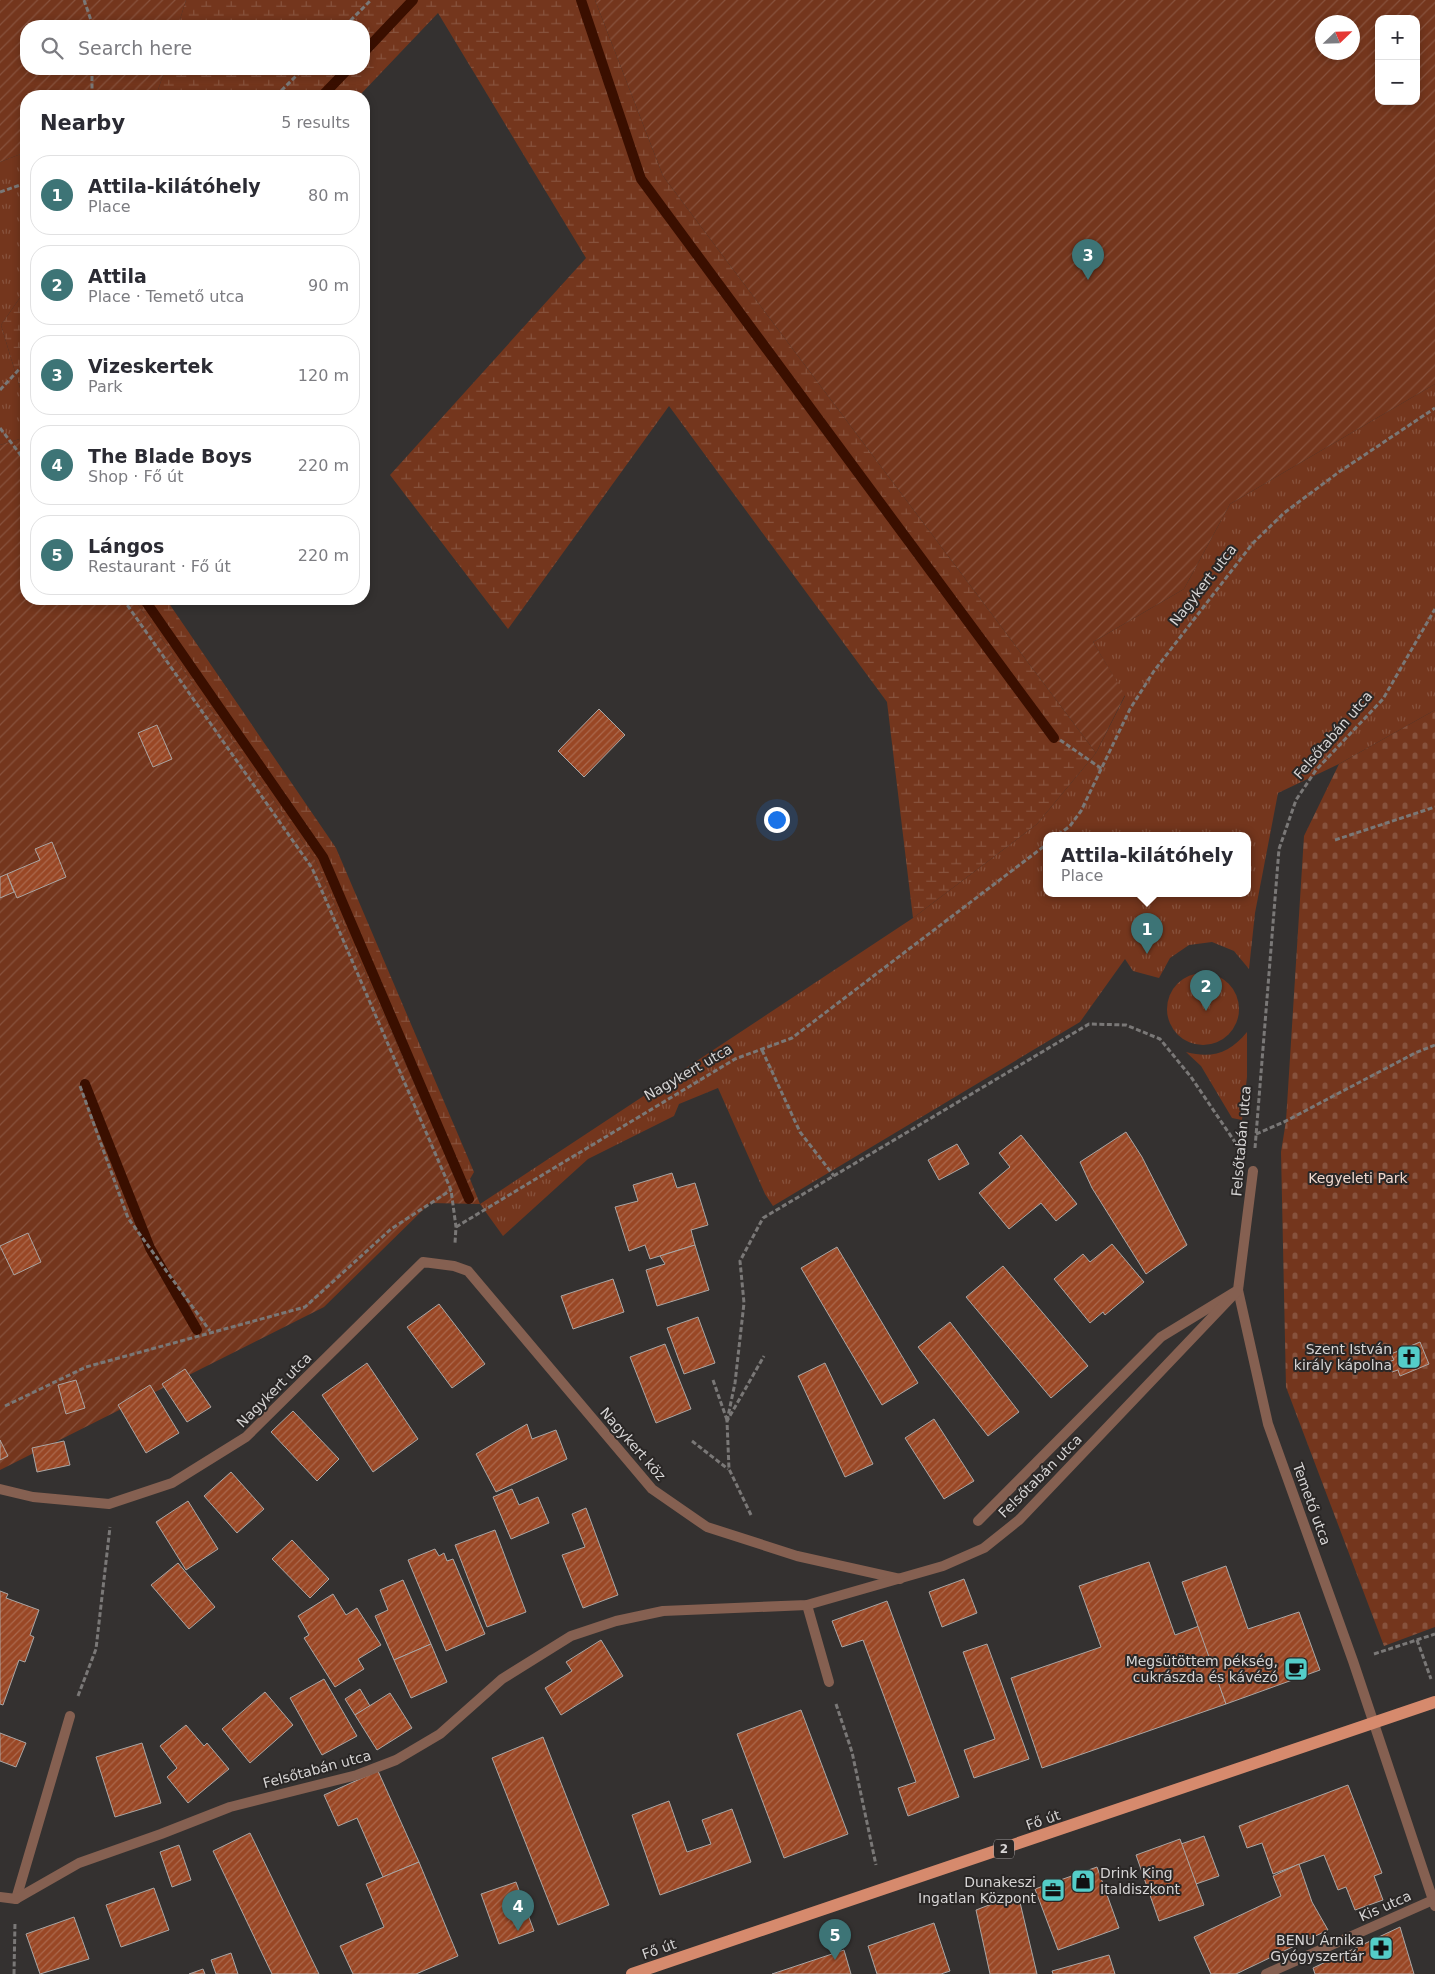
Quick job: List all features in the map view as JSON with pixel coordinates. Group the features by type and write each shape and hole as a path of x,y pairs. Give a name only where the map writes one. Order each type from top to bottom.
{"main road":[{"name":"Fő út","path":"632,1974 1375,1724 1435,1702"}],"street":[{"name":"Felsőtabán utca","path":"16,1899 79,1863 162,1834 230,1806 357,1775 396,1760 440,1734 502,1679 571,1636 616,1621 663,1611 807,1605 944,1566 984,1548 1019,1520 1238,1290 1253,1171"},
{"name":"Nagykert utca","path":"0,1489 33,1497 109,1504 172,1483 246,1437 423,1262 454,1266"},
{"name":"Nagykert köz","path":"454,1266 468,1271 652,1489 707,1527 798,1556 901,1579"},
{"path":"978,1521 1161,1337 1238,1290"},
{"name":"Temető utca","path":"1238,1290 1268,1424 1354,1661 1434,1903"},
{"path":"807,1605 829,1682"},
{"path":"0,1897 16,1899 70,1716"},
{"name":"Kis utca","path":"1266,1974 1434,1903"}],"path":[{"path":"84,0 92,20"},
{"path":"351,20 371,0"},
{"path":"92,75 92,90"},
{"path":"282,90 297,75"},
{"path":"0,192 20,185"},
{"path":"0,390 20,368"},
{"name":"Nagykert utca","path":"1062,832 1070,826 1081,811 1130,709 1154,671 1253,543 1284,513 1340,472 1435,408"},
{"path":"0,428 20,454"},
{"path":"5,1406 86,1367 210,1331 305,1307 391,1229 451,1190 312,868 127,605"},
{"name":"Felsőtabán utca","path":"1253,1171 1279,849 1296,800 1316,770 1383,699 1435,609"},
{"path":"1060,740 1102,769"},
{"path":"1335,840 1435,807"},
{"name":"Nagykert utca","path":"451,1190 456,1227 735,1059 792,1038 1043,847"},
{"path":"755,1519 749,1512 728,1469 727,1421 735,1383 744,1303 740,1261 763,1218 1089,1024 1126,1025 1160,1038 1210,1104 1253,1171"},
{"path":"1256,1134 1286,1121 1415,1053 1435,1045"},
{"path":"762,1050 800,1132 834,1176"},
{"path":"80,1086 128,1218 210,1331"},
{"path":"727,1421 764,1356"},
{"path":"713,1380 727,1421"},
{"path":"692,1441 728,1469"},
{"path":"70,1716 96,1650 110,1531 109,1504"},
{"path":"1354,1661 1435,1634"},
{"path":"1417,1640 1432,1681"},
{"path":"829,1682 852,1752 873,1854"},
{"path":"14,1974 16,1899"}],"green space":[{"path":"0,0 186,0 180,20 20,20 20,75 163,75 158,90 20,90 20,154 0,162"},
{"path":"186,0 595,0 663,176 1096,753 1037,824 913,918 887,702 669,406 508,629 390,475 586,258 438,13 365,90 158,90 163,75 370,75 370,20 180,20"},
{"path":"595,0 1435,0 1435,384 1230,504 1184,589 1093,642 1125,695 1096,753 663,176"},
{"path":"20,154 20,298 1,325 20,388 20,439 0,445 0,162"},
{"path":"20,298 20,388 1,325"},
{"path":"1435,384 1435,710 1339,764 1278,793 1255,913 1249,969 1234,951 1212,942 1189,945 1170,958 1159,978 1133,971 1125,959 1080,1022 773,1206 765,1194 718,1088 679,1104 674,1116 588,1159 503,1236 480,1204 913,918 1037,824 1096,753 1125,696 1093,642 1184,589 1230,504"},
{"path":"20,439 20,605 138,605 315,860 457,1180 470,1179 480,1204 430,1203 324,1307 0,1470 0,445"},
{"path":"138,605 170,605 336,848 474,1172 470,1179 457,1180 315,860"},
{"name":"Kegyeleti Park","path":"1435,710 1435,1627 1384,1646 1286,1387 1281,1152 1286,1121 1304,836 1339,764"},
{"path":"1203,973 1223,979 1233,989 1239,1009 1233,1029 1223,1039 1203,1045 1183,1039 1173,1029 1167,1009 1173,989 1183,979"},
{"path":"1247,1032 1247,1077 1242,1120 1232,1118 1201,1066 1186,1052 1204,1055 1220,1052 1234,1045"}],"building":[{"path":"599,709 625,735 584,777 558,751"},
{"path":"157,725 172,759 153,767 138,733"},
{"path":"52,842 66,877 17,898 7,874 40,860 35,849"},
{"path":"7,874 14,892 0,898 0,877"},
{"path":"1126,1132 1142,1157 1187,1245 1146,1274 1092,1188 1080,1162"},
{"path":"1021,1135 1077,1204 1056,1221 1041,1203 1009,1229 979,1193 1010,1167 999,1153"},
{"path":"957,1144 969,1164 939,1180 928,1160"},
{"path":"672,1173 677,1188 695,1183 708,1225 691,1230 695,1245 650,1259 645,1245 629,1251 615,1207 638,1201 633,1185"},
{"path":"28,1233 41,1262 14,1275 0,1246"},
{"path":"1112,1244 1144,1282 1105,1315 1103,1312 1090,1323 1054,1279 1083,1254 1090,1262"},
{"path":"695,1245 709,1290 657,1306 646,1270 665,1264 660,1256"},
{"path":"837,1247 918,1383 882,1405 801,1268"},
{"path":"1003,1266 1088,1366 1051,1398 966,1297"},
{"path":"613,1279 624,1312 573,1329 561,1296"},
{"path":"439,1304 485,1364 452,1388 407,1327"},
{"path":"698,1317 715,1363 684,1374 667,1328"},
{"path":"950,1322 1019,1412 988,1436 918,1347"},
{"name":"Szent István király kápolna","path":"1420,1342 1429,1364 1400,1376 1398,1370 1392,1372 1388,1362 1394,1360 1391,1354"},
{"path":"665,1344 691,1409 656,1423 630,1357"},
{"path":"367,1363 418,1439 373,1472 322,1395"},
{"path":"825,1363 873,1464 845,1477 798,1376"},
{"path":"185,1369 211,1407 187,1422 162,1384"},
{"path":"76,1380 85,1408 66,1414 58,1385"},
{"path":"150,1385 179,1433 146,1453 118,1405"},
{"path":"293,1411 339,1459 317,1481 271,1432"},
{"path":"934,1419 974,1481 944,1499 905,1438"},
{"path":"527,1424 532,1439 556,1430 567,1459 496,1492 476,1454"},
{"path":"0,1440 8,1456 0,1460"},
{"path":"64,1441 70,1465 37,1472 32,1448"},
{"path":"231,1472 264,1509 237,1533 204,1496"},
{"path":"512,1489 519,1505 538,1497 549,1523 511,1539 493,1497"},
{"path":"188,1501 218,1549 186,1570 156,1522"},
{"path":"586,1508 618,1595 583,1608 562,1555 585,1547 572,1514"},
{"path":"495,1530 526,1612 487,1627 455,1545"},
{"path":"292,1540 329,1579 310,1598 272,1559"},
{"path":"435,1549 439,1556 444,1553 447,1561 453,1559 485,1634 446,1651 408,1560"},
{"path":"1149,1562 1175,1635 1199,1626 1226,1704 1042,1768 1011,1678 1101,1647 1079,1586"},
{"path":"178,1563 215,1607 189,1629 151,1585"},
{"path":"1226,1566 1248,1629 1299,1612 1320,1670 1226,1704 1182,1582"},
{"path":"964,1579 977,1613 942,1627 929,1592"},
{"path":"403,1580 431,1644 394,1660 375,1616 388,1610 380,1590"},
{"path":"0,1591 8,1594 6,1598 39,1610 30,1635 34,1637 25,1662 19,1660 3,1705 0,1704"},
{"path":"333,1594 346,1615 357,1608 381,1645 358,1659 364,1669 335,1687 304,1638 309,1635 298,1616"},
{"path":"887,1601 959,1797 908,1816 898,1788 916,1782 863,1640 842,1647 832,1621"},
{"path":"601,1640 623,1676 561,1715 545,1688 572,1671 566,1662"},
{"path":"431,1644 447,1682 411,1698 394,1660"},
{"path":"987,1644 1029,1759 974,1778 964,1750 995,1739 963,1652"},
{"path":"324,1679 357,1736 322,1755 290,1698"},
{"path":"360,1689 370,1706 355,1715 345,1699"},
{"path":"265,1692 293,1725 250,1763 222,1729"},
{"path":"390,1693 412,1728 377,1750 355,1715"},
{"path":"801,1710 848,1834 784,1858 737,1734"},
{"path":"186,1725 204,1746 207,1743 229,1769 188,1803 167,1777 177,1768 160,1746"},
{"path":"0,1733 26,1743 16,1767 0,1761"},
{"path":"543,1737 609,1905 558,1925 492,1758"},
{"path":"142,1743 161,1803 115,1817 96,1757"},
{"path":"378,1771 419,1862 383,1877 357,1818 338,1826 324,1795"},
{"path":"1348,1785 1382,1873 1374,1876 1383,1900 1355,1910 1346,1887 1338,1890 1324,1855 1273,1874 1262,1843 1247,1848 1239,1826"},
{"path":"669,1801 687,1852 711,1844 702,1820 732,1809 751,1862 660,1895 632,1815"},
{"path":"250,1833 319,1974 272,1974 213,1851"},
{"path":"1204,1836 1219,1876 1196,1884 1181,1844"},
{"path":"1180,1839 1204,1905 1159,1921 1136,1855"},
{"path":"179,1845 191,1880 172,1887 160,1852"},
{"path":"419,1862 458,1956 416,1974 353,1974 340,1946 384,1927 366,1884"},
{"path":"1299,1864 1312,1902 1328,1930 1236,1974 1211,1974 1194,1937 1281,1896 1273,1876"},
{"path":"1097,1867 1119,1928 1058,1950 1035,1889"},
{"path":"516,1882 534,1931 499,1944 481,1894"},
{"path":"154,1888 169,1930 121,1947 106,1905"},
{"path":"1018,1894 1037,1974 990,1974 976,1910"},
{"path":"74,1917 89,1959 40,1974 26,1934"},
{"path":"934,1923 950,1971 941,1974 877,1974 868,1946"},
{"name":"BENU Árnika Gyógyszertár","path":"1400,1927 1414,1974 1315,1974 1313,1968"},
{"path":"844,1950 851,1974 772,1974"},
{"path":"231,1953 238,1974 216,1974 211,1960"},
{"path":"1109,1955 1115,1974 1053,1974 1052,1971"},
{"path":"203,1969 205,1974 189,1974"}],"waterway":[{"path":"370,46 413,0"},
{"path":"581,0 641,179 1054,738"},
{"path":"328,90 342,75"},
{"path":"148,605 323,857 469,1199"},
{"path":"85,1084 150,1248 197,1330"}],"place":[{"name":"Vizeskertek","path":"1088,280"},
{"name":"Attila-kilátóhely","path":"1147,954"},
{"name":"Attila","path":"1206,1011"},
{"name":"Szent István király kápolna","path":"1409,1357"},
{"name":"Megsütöttem pékség, cukrászda és kávézó","path":"1296,1669"},
{"name":"Drink King Italdiszkont","path":"1083,1881"},
{"name":"Dunakeszi Ingatlan Központ","path":"1053,1890"},
{"name":"The Blade Boys","path":"518,1931"},
{"name":"BENU Árnika Gyógyszertár","path":"1381,1948"},
{"name":"Lángos","path":"835,1960"}]}
